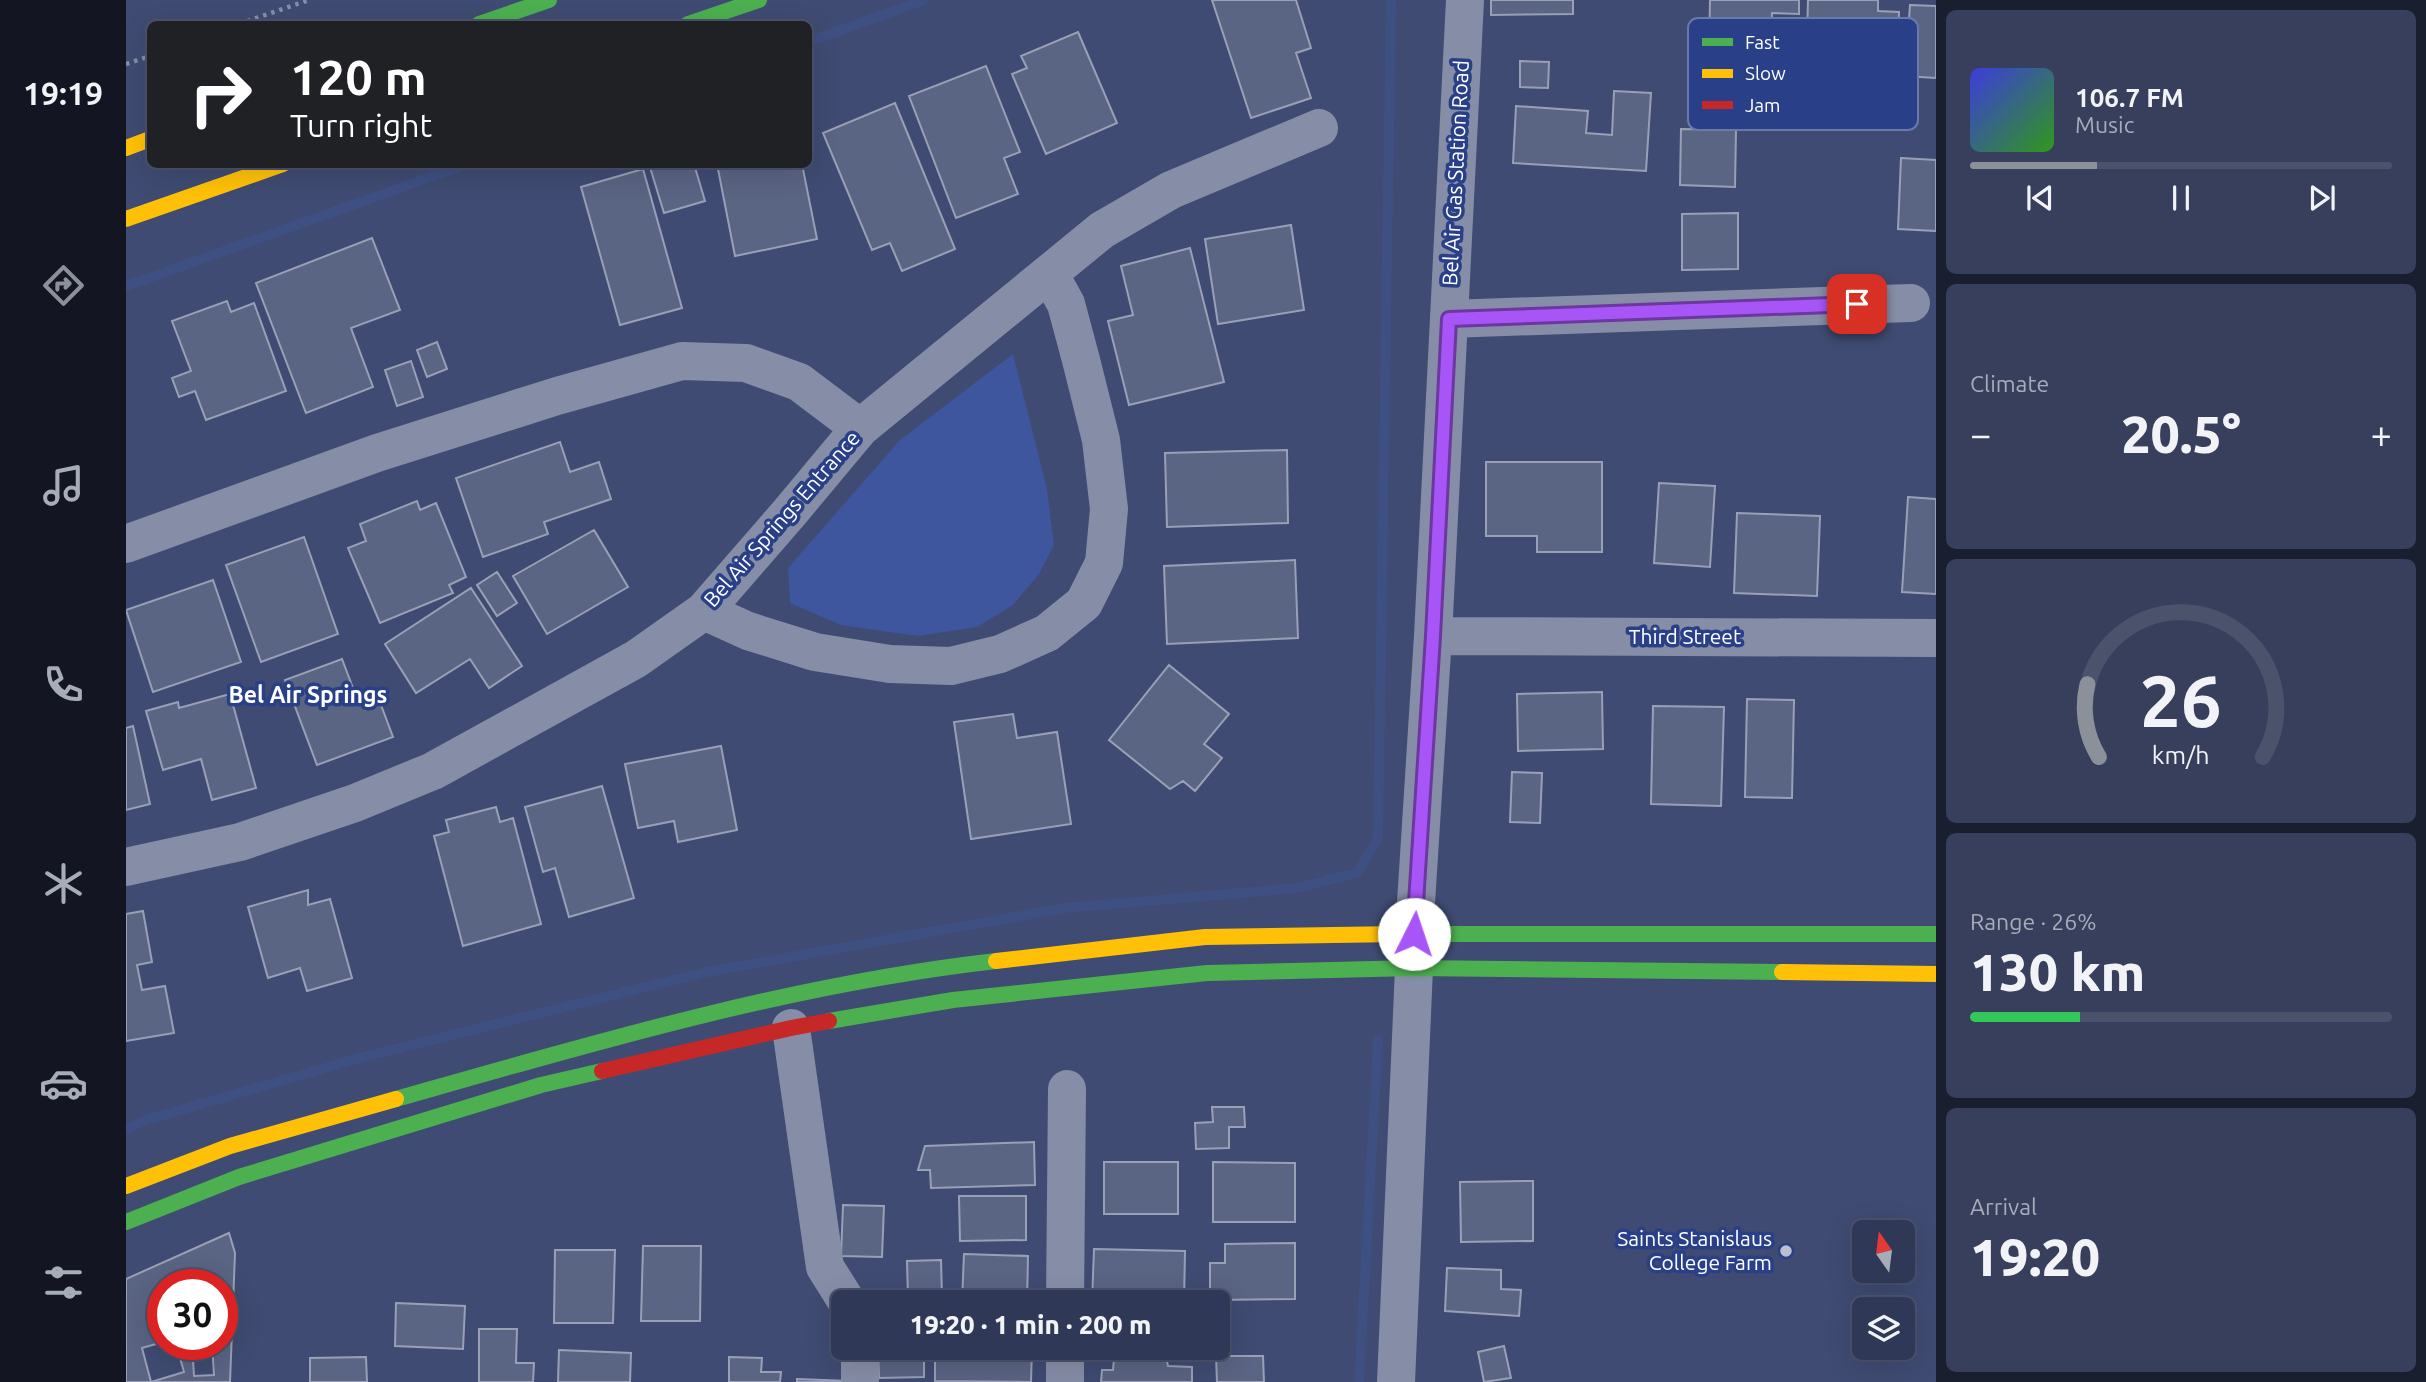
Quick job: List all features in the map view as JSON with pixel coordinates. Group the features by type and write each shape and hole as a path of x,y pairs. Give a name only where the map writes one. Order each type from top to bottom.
{"main road":[{"path":"488,21 549,0"},
{"path":"697,21 759,0"},
{"path":"126,148 147,140"},
{"path":"126,219 272,168"},
{"path":"126,1222 239,1177 541,1085 793,1044 953,1000 1414,951 1936,934"},
{"path":"126,1186 230,1146 534,1060 776,998 950,966 1205,937 1414,951 1936,974"}],"street":[{"name":"Bel Air Gas Station Road","path":"1396,1382 1414,951 1433,636 1465,0"},
{"name":"Bel Air Springs Entrance","path":"126,867 240,842 355,803 433,771 636,659 704,611 860,428 1102,230 1171,190 1319,128"},
{"path":"704,611 748,631 815,652 890,664 951,666 1000,654 1047,633 1084,603 1104,563 1109,509 1101,440 1066,304 1050,275"},
{"path":"1449,319 1911,303"},
{"path":"126,544 377,453 556,396 682,361 746,363 799,382 860,428"},
{"name":"Third Street","path":"1433,636 1936,638"},
{"path":"793,1044 825,1267 839,1290"},
{"path":"1065,1290 1067,1089"},
{"path":"860,1360 860,1382"},
{"path":"1065,1360 1065,1382"}],"path":[{"path":"248,21 309,0"},
{"path":"126,64 147,56"}],"shaded area":[{"path":"1013,354 1047,489 1054,545 1039,574 1013,605 977,627 918,636 841,625 790,603 788,568 900,440"}],"building":[{"path":"1212,0 1296,0 1311,48 1296,53 1311,98 1251,118"},
{"path":"1491,0 1573,0 1573,14 1491,15"},
{"path":"1710,0 1799,0 1799,14 1772,13 1772,18 1710,18"},
{"path":"1808,0 1878,0 1878,11 1899,12 1899,18 1807,18"},
{"path":"1910,5 1936,6 1936,78 1918,77 1918,18 1909,18"},
{"path":"1078,32 1117,123 1046,154 1012,74 1027,68 1021,56"},
{"path":"1520,61 1549,62 1548,88 1520,87"},
{"path":"986,66 1020,152 1004,158 1018,194 956,218 909,96"},
{"path":"1614,91 1651,93 1646,171 1513,163 1516,106 1588,111 1586,133 1612,135"},
{"path":"895,103 955,249 902,271 890,243 872,250 823,133"},
{"path":"1681,129 1736,130 1735,187 1680,185"},
{"path":"1901,158 1936,160 1936,231 1898,229"},
{"path":"650,168 695,168 705,201 664,213"},
{"path":"718,168 803,168 817,239 735,256"},
{"path":"643,169 682,308 620,325 581,187"},
{"path":"1738,213 1738,269 1682,270 1682,214"},
{"path":"1291,225 1304,310 1218,324 1205,239"},
{"path":"372,238 400,310 351,328 373,387 306,413 256,283"},
{"path":"1190,248 1224,382 1129,405 1108,321 1133,315 1121,266"},
{"path":"227,301 231,312 254,303 286,391 206,420 195,391 179,397 172,378 191,371 172,321"},
{"path":"437,342 447,369 427,377 417,350"},
{"path":"411,361 423,397 397,406 385,370"},
{"path":"560,442 570,472 599,462 611,499 544,522 548,534 483,557 456,478"},
{"path":"1287,450 1288,523 1167,527 1165,453"},
{"path":"1486,462 1602,462 1602,552 1537,552 1537,536 1486,536"},
{"path":"1659,483 1715,486 1710,567 1654,563"},
{"path":"1908,497 1936,499 1936,594 1902,592"},
{"path":"417,501 420,510 436,503 466,577 449,585 453,593 380,623 348,548 366,541 360,524"},
{"path":"1737,513 1820,516 1817,596 1734,593"},
{"path":"594,530 628,587 547,634 513,576"},
{"path":"304,537 338,634 261,662 226,565"},
{"path":"1295,560 1298,638 1167,644 1164,566"},
{"path":"497,572 517,603 497,616 477,585"},
{"path":"213,580 241,662 153,692 126,610"},
{"path":"471,588 522,666 489,688 470,659 416,693 385,644"},
{"path":"342,659 356,696 375,689 393,737 317,765 285,680"},
{"path":"1169,665 1229,714 1204,744 1222,758 1195,791 1183,781 1170,789 1109,740"},
{"path":"1602,692 1603,749 1518,751 1517,694"},
{"path":"230,694 256,788 212,800 201,759 163,770 146,711 178,702 179,708"},
{"path":"1747,699 1794,700 1792,798 1745,797"},
{"path":"1653,706 1724,707 1721,806 1651,804"},
{"path":"1013,714 1017,738 1057,732 1071,824 971,839 954,722"},
{"path":"133,726 150,804 126,810 126,728"},
{"path":"721,746 737,830 678,842 674,821 638,828 625,764"},
{"path":"1512,772 1542,773 1540,823 1510,822"},
{"path":"602,786 634,898 569,917 555,868 543,872 525,807"},
{"path":"496,807 500,822 513,818 541,924 463,946 434,836 449,832 446,820"},
{"path":"308,890 308,905 330,899 352,978 307,991 300,968 268,978 248,907"},
{"path":"143,911 152,962 137,965 142,990 165,986 174,1033 126,1041 126,914"},
{"path":"1212,1107 1244,1107 1245,1127 1229,1127 1229,1148 1196,1149 1195,1123 1213,1122"},
{"path":"1034,1142 1035,1185 931,1188 930,1170 918,1170 925,1146"},
{"path":"1104,1162 1178,1162 1178,1214 1104,1214"},
{"path":"1213,1162 1295,1163 1295,1222 1213,1222"},
{"path":"1533,1181 1533,1241 1461,1242 1460,1182"},
{"path":"959,1196 1026,1196 1026,1240 960,1241"},
{"path":"843,1205 884,1206 882,1257 841,1256"},
{"path":"229,1233 235,1253 234,1269 148,1269"},
{"path":"1295,1243 1295,1299 1230,1300 1230,1290 1210,1290 1210,1263 1225,1263 1225,1244"},
{"path":"643,1246 701,1246 700,1321 641,1321"},
{"path":"1094,1249 1185,1251 1184,1290 1092,1290"},
{"path":"555,1250 615,1250 613,1323 554,1323"},
{"path":"964,1254 1028,1256 1027,1290 962,1290"},
{"path":"941,1260 942,1290 908,1290 907,1261"},
{"path":"1447,1268 1501,1270 1501,1289 1521,1290 1519,1316 1445,1311"},
{"path":"147,1270 147,1360 231,1360 230,1382 126,1382 126,1279"},
{"path":"396,1303 465,1306 463,1349 395,1346"},
{"path":"479,1329 517,1329 516,1363 534,1363 533,1382 479,1382"},
{"path":"1504,1346 1511,1378 1484,1382 1478,1352"},
{"path":"147,1347 147,1360 181,1360 184,1372 151,1382 142,1348"},
{"path":"559,1350 631,1353 630,1382 558,1382"},
{"path":"1230,1356 1263,1356 1264,1382 1217,1382 1216,1360 1230,1360"},
{"path":"366,1357 367,1382 310,1382 310,1358"},
{"path":"729,1357 762,1358 761,1372 781,1372 780,1382 729,1382"},
{"path":"193,1360 213,1360 214,1375 194,1376"},
{"path":"878,1360 924,1360 924,1377 879,1378"},
{"path":"935,1360 1032,1360 1031,1382 935,1381"},
{"path":"1114,1360 1167,1360 1168,1366 1192,1367 1192,1382 1101,1382 1102,1370 1113,1370"},
{"path":"797,1379 849,1381 849,1382 797,1382"}],"waterway":[{"path":"812,41 924,0"},
{"path":"126,1129 143,1121 359,1058 707,972 1065,908 1297,888 1357,873 1378,838 1391,0"},
{"path":"126,286 456,168"},
{"path":"1359,1382 1378,1040"}],"traffic: fast":[{"path":"488,21 549,0"},
{"path":"697,21 759,0"},
{"path":"1398,934 1936,934"},
{"path":"396,1099 619,1037 768,1000 844,984 996,961"},
{"path":"829,1021 953,1000 1207,973 1414,968 1782,972"},
{"path":"126,1222 239,1177 541,1085 602,1071"}],"traffic: slow":[{"path":"126,148 147,140"},
{"path":"126,219 272,168"},
{"path":"996,961 1205,937 1398,934"},
{"path":"1782,972 1936,974"},
{"path":"126,1186 230,1146 396,1099"}],"traffic: jam":[{"path":"602,1071 829,1021"}],"place":[{"name":"Saints Stanislaus College Farm","path":"1786,1251"}],"district":[{"name":"Bel Air Springs","path":"308,695"}],"route":[{"path":"1414,934 1449,319 1857,304"}]}
